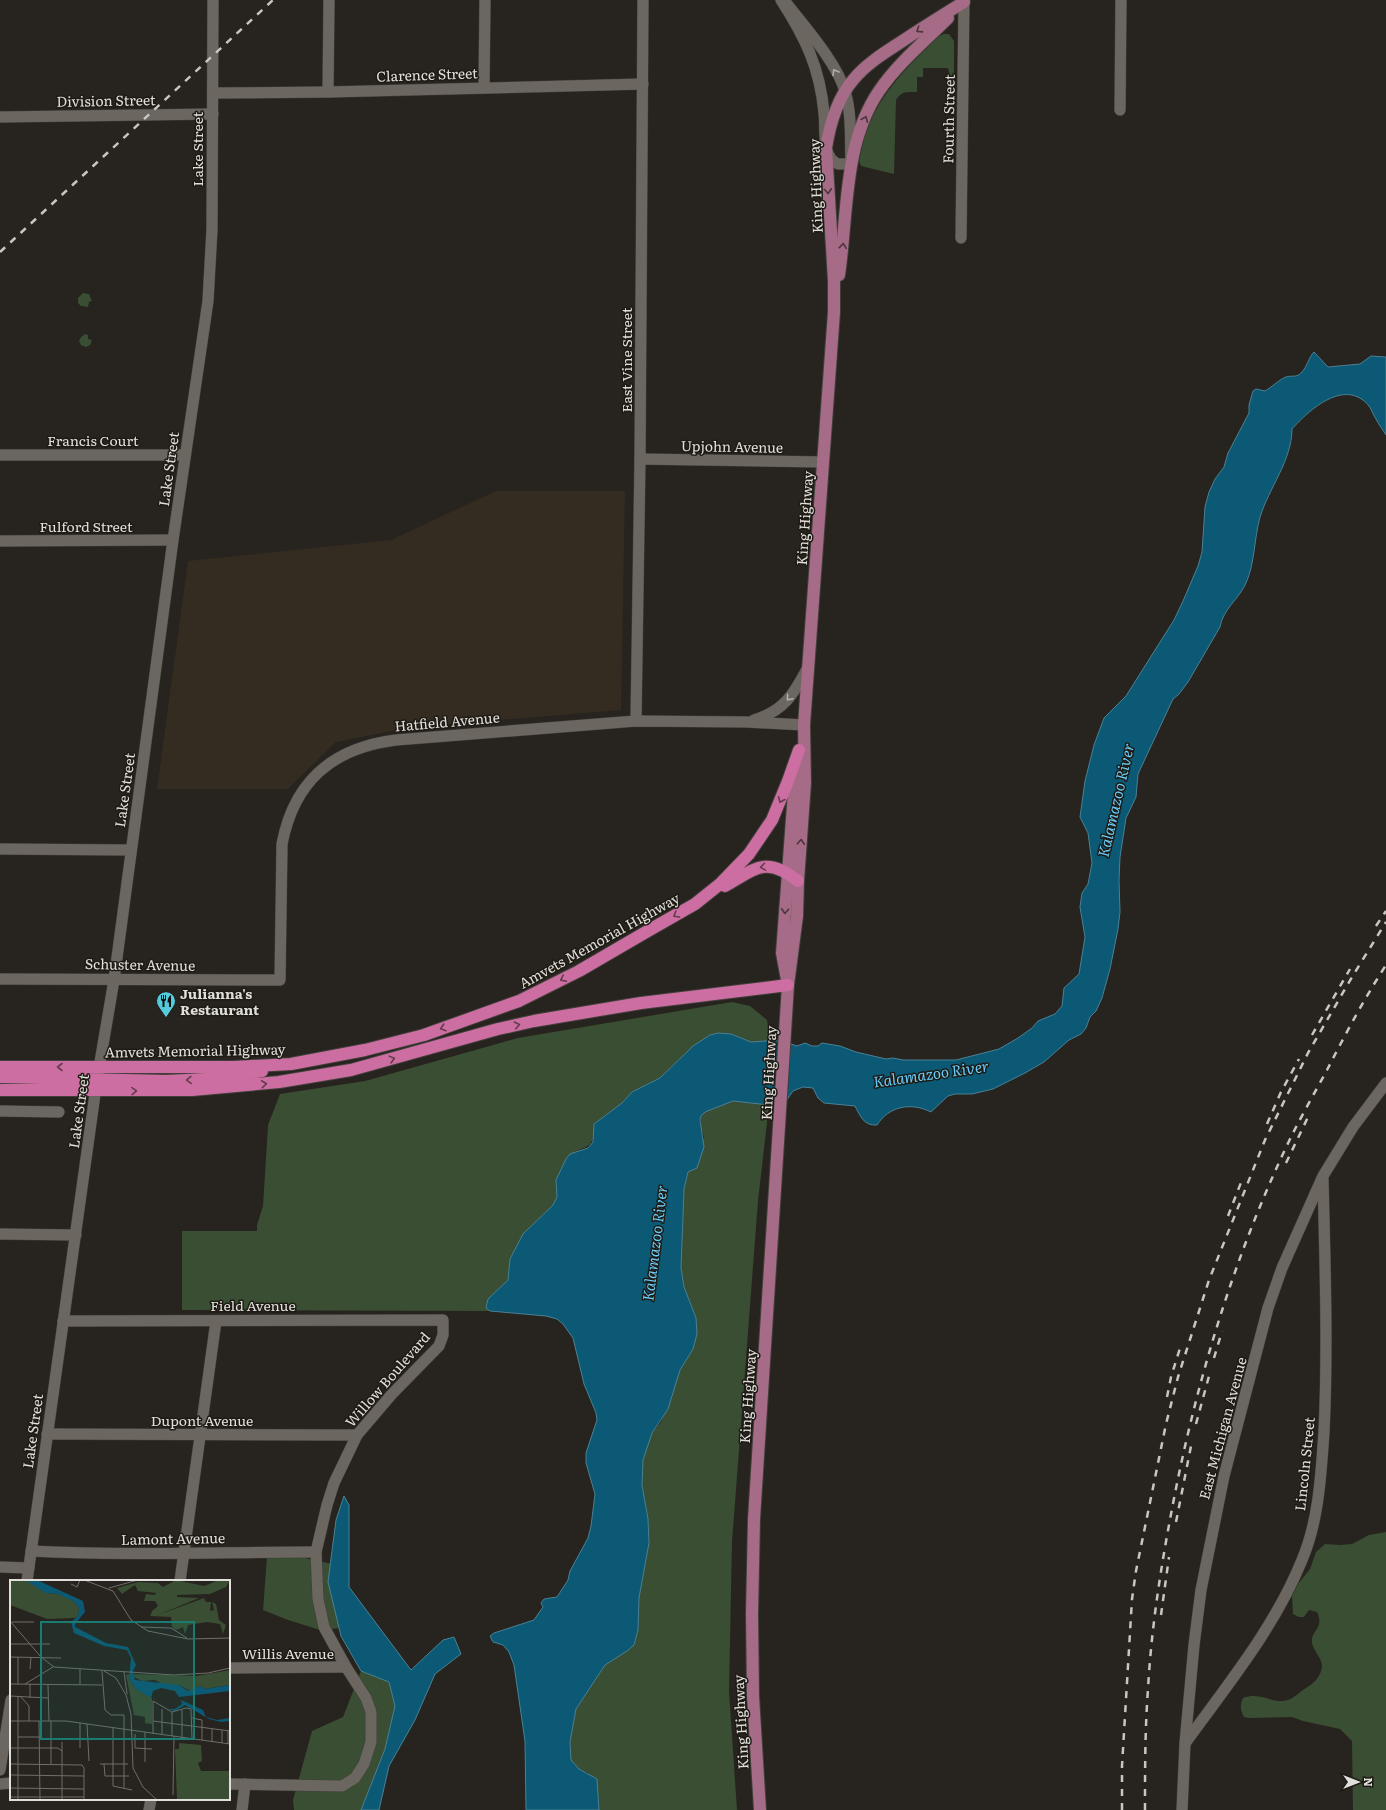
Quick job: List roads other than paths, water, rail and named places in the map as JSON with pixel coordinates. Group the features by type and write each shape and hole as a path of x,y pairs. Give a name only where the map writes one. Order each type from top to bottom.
{"highway":[{"name":"Amvets Memorial Highway","path":"0,1067 267,1066 307,1062 365,1050 424,1035 519,1001 579,971 695,904 734,871 761,837 772,820 780,802 798,750"},
{"path":"695,904 756,868 770,866 787,872 798,881"},
{"path":"0,1077 96,1086 192,1090 258,1085 351,1070 534,1020 641,1003 788,985"},
{"path":"0,1090 96,1086 137,1081 207,1080 260,1072 267,1066"}],"main road":[{"name":"King Highway","path":"834,312 834,280 826,148 832,118 845,92 862,70 965,1"},
{"name":"King Highway","path":"760,1810 753,1696 752,1607 754,1519 784,1037 788,985 797,916 805,783 804,725 834,312 842,254 851,164 856,142 865,118 879,91 905,61 965,1"},
{"name":"King Highway","path":"788,985 782,953 796,766 804,725"}],"street":[{"name":"Lake Street","path":"27,1580 96,1086 114,980 130,850 203,337 211,267 213,0"},
{"path":"328,92 329,0"},
{"path":"484,88 485,0"},
{"name":"East Vine Street","path":"636,721 640,459 643,0"},
{"path":"780,0 806,40 818,75 824,113 826,148 829,156 835,163 842,165 851,164 849,117 845,92 832,66 784,0"},
{"path":"1120,110 1121,0"},
{"name":"Fourth Street","path":"962,238 965,1"},
{"name":"Clarence Street","path":"212,93 328,92 643,84"},
{"name":"Division Street","path":"0,117 212,114"},
{"name":"Francis Court","path":"0,455 185,455"},
{"name":"Upjohn Avenue","path":"640,459 823,462"},
{"name":"Fulford Street","path":"0,541 173,540"},
{"path":"747,722 771,714 783,705 794,693 809,665"},
{"name":"Hatfield Avenue","path":"280,980 282,844 285,826 297,798 315,776 334,760 357,749 384,742 636,721 747,722 804,725"},
{"path":"0,849 130,850"},
{"name":"Schuster Avenue","path":"0,979 280,980"},
{"name":"East Michigan Avenue","path":"1182,1810 1185,1743 1194,1645 1201,1590 1224,1476 1268,1308 1285,1261 1323,1176 1353,1127 1386,1083"},
{"path":"0,1111 59,1112"},
{"name":"Lincoln Street","path":"1185,1743 1251,1654 1288,1590 1303,1559 1309,1539 1320,1480 1325,1404 1327,1321 1323,1176"},
{"path":"0,1234 76,1235"},
{"path":"180,1580 216,1320"},
{"name":"Field Avenue","path":"63,1321 443,1320"},
{"name":"Willow Boulevard","path":"245,1784 342,1786 355,1778 364,1764 371,1742 371,1712 366,1698 330,1639 321,1615 316,1583 316,1552 334,1483 357,1435 392,1394 439,1346 443,1335 443,1320"},
{"name":"Dupont Avenue","path":"47,1434 201,1436 357,1435"},
{"name":"Lamont Avenue","path":"31,1551 118,1554 185,1552 316,1552"},
{"path":"0,1567 29,1568"},
{"name":"Willis Avenue","path":"230,1668 346,1667"},
{"path":"0,1770 10,1706"},
{"path":"0,1784 10,1783"},
{"path":"230,1784 245,1784 242,1810"},
{"path":"149,1810 150,1800"}],"water":[{"name":"Kalamazoo River","path":"1314,352 1328,367 1360,364 1371,356 1386,357 1386,435 1369,406 1359,398 1349,395 1339,396 1328,400 1308,413 1292,429 1291,440 1284,463 1260,517 1253,559 1246,583 1224,615 1220,627 1188,682 1173,699 1138,774 1136,797 1126,818 1120,857 1120,912 1110,969 1102,998 1096,1011 1090,1017 1086,1028 1081,1034 1069,1040 1044,1062 993,1089 972,1094 955,1094 948,1096 931,1112 916,1107 894,1110 877,1125 869,1124 863,1120 855,1106 824,1103 818,1098 813,1088 803,1087 793,1091 786,1101 769,1105 733,1101 705,1112 701,1116 700,1120 704,1147 697,1168 688,1172 684,1189 681,1268 684,1287 696,1318 697,1334 693,1349 680,1370 668,1409 652,1433 643,1460 642,1485 648,1519 649,1543 639,1598 638,1630 634,1645 605,1665 576,1709 570,1742 571,1760 579,1769 597,1779 599,1810 526,1810 525,1741 514,1665 509,1652 503,1645 493,1642 490,1636 494,1633 534,1620 543,1607 541,1603 544,1599 557,1597 568,1580 570,1571 588,1538 591,1526 595,1494 586,1463 586,1453 597,1420 596,1413 584,1384 573,1338 563,1324 557,1319 546,1316 490,1311 486,1308 488,1299 508,1280 510,1259 523,1234 553,1205 557,1197 556,1180 566,1159 570,1154 588,1148 593,1142 594,1124 622,1103 632,1092 660,1078 693,1046 710,1035 718,1033 731,1034 751,1042 779,1040 797,1046 805,1043 812,1046 818,1046 822,1043 840,1046 856,1052 886,1059 956,1060 999,1049 1032,1028 1038,1021 1055,1014 1062,1006 1064,988 1079,974 1085,937 1080,907 1082,893 1088,884 1092,863 1088,833 1080,817 1085,781 1094,745 1104,718 1126,696 1174,620 1183,601 1198,566 1202,552 1205,507 1209,492 1215,479 1224,467 1228,453 1249,413 1249,405 1253,391 1256,389 1265,391 1288,376 1299,375 1305,368"},
{"path":"344,1496 349,1505 349,1587 411,1670 443,1640 454,1637 461,1654 435,1674 415,1720 389,1766 379,1810 361,1810 385,1749 395,1706 389,1682 361,1671 341,1636 328,1582 336,1520"}],"railway":[{"path":"0,252 273,0"},
{"path":"1376,926 1386,911"},
{"path":"1122,1810 1122,1766 1132,1599 1136,1571 1166,1424 1178,1377 1209,1280 1265,1140 1308,1053 1386,922"},
{"path":"1145,1810 1147,1704 1156,1607 1165,1545 1179,1475 1203,1376 1233,1278 1250,1230 1270,1183 1300,1120 1355,1017 1386,965"},
{"path":"1312,1035 1350,969"},
{"path":"1267,1124 1281,1092 1299,1059"},
{"path":"1286,1163 1309,1115"},
{"path":"1228,1216 1242,1180"},
{"path":"1214,1358 1222,1331"},
{"path":"1167,1397 1171,1377 1181,1345"},
{"path":"1196,1424 1209,1376"},
{"path":"1176,1522 1192,1441"},
{"path":"1161,1615 1169,1557"}],"place":[{"name":"Julianna's Restaurant","path":"166,1018"}]}
